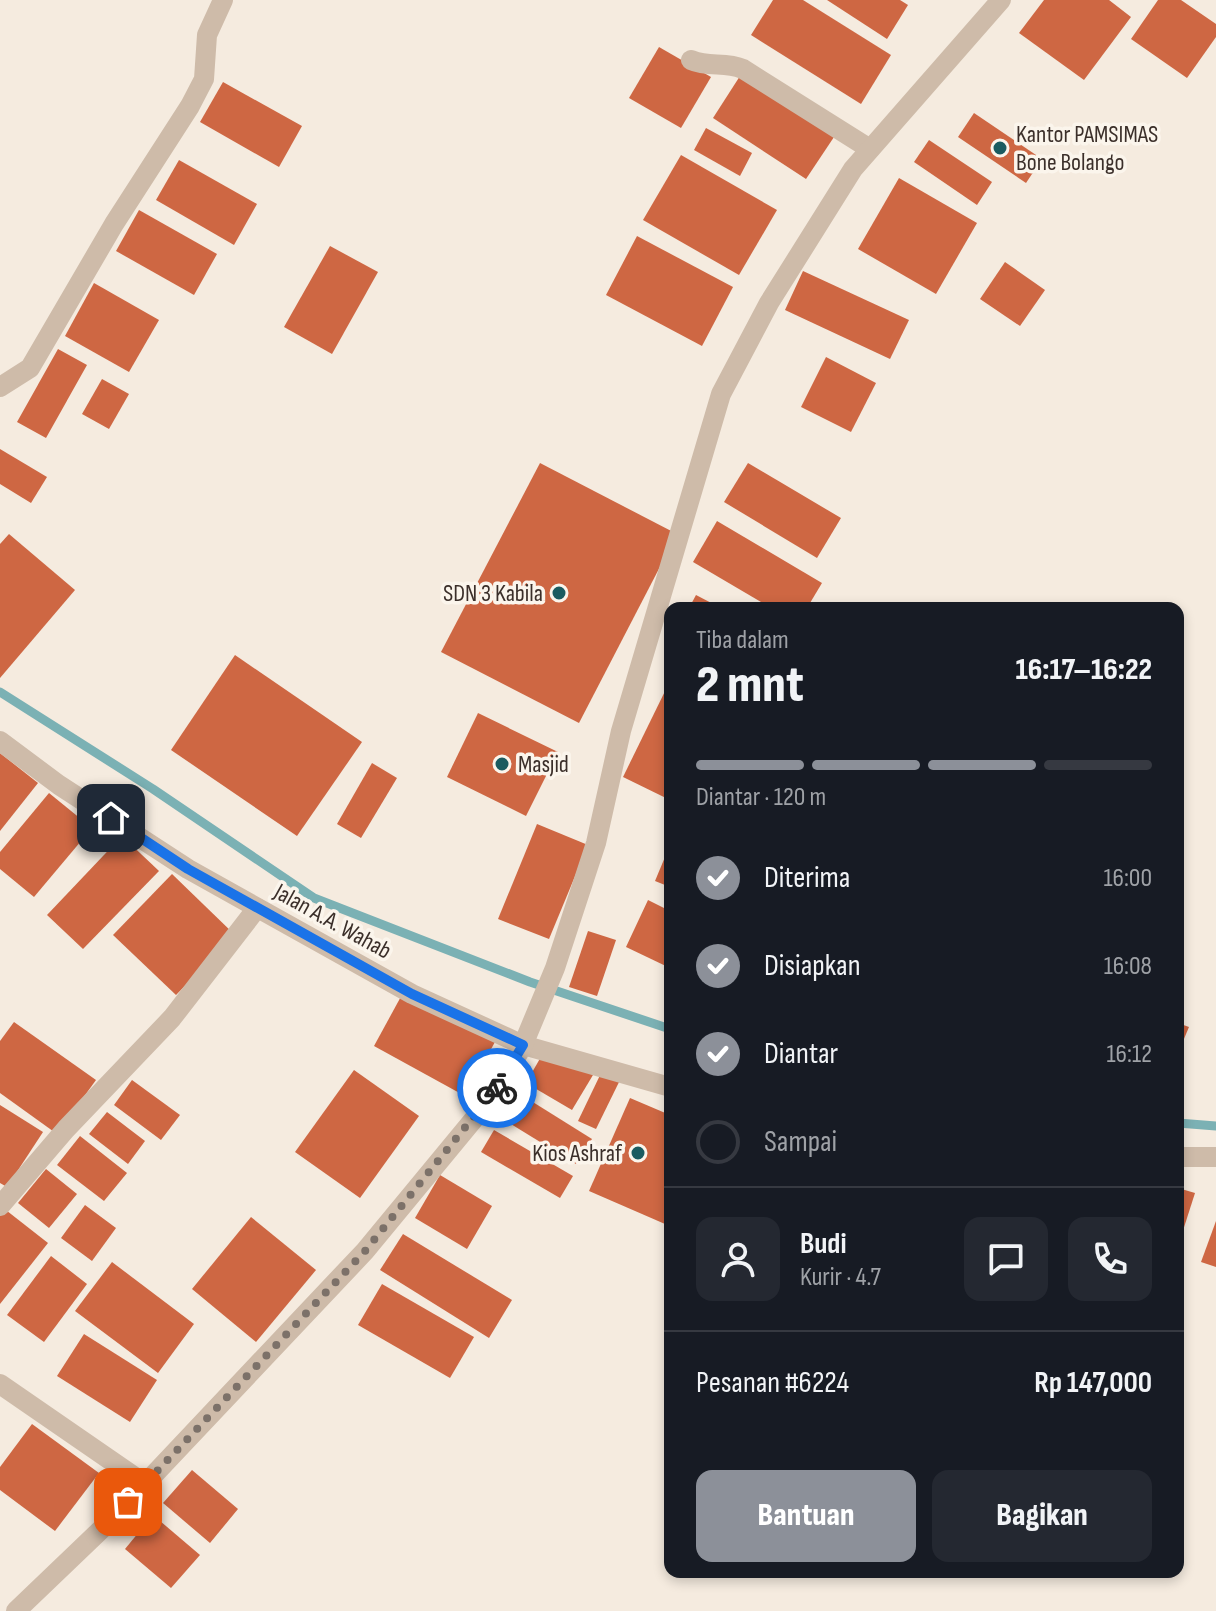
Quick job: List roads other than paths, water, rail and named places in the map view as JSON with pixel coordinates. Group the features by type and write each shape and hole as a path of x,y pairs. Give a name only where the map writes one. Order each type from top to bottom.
{"street":[{"path":"0,387 30,368 114,224 190,106 204,79 207,35 223,0"},
{"path":"16,1611 145,1484 365,1251 488,1102 523,1045 555,968 596,843 629,702 721,394 769,303 853,169 1001,0"},
{"path":"691,60 710,66 732,64 743,69 870,149"},
{"name":"Jalan A.A. Wahab","path":"0,741 59,785 188,869 412,994 523,1045 664,1085"},
{"path":"0,1206 66,1129 172,1018 257,908"},
{"path":"1184,1157 1216,1157"},
{"path":"0,1384 145,1484"}],"waterway":[{"path":"0,692 153,789 314,898 530,982 664,1027"},
{"path":"1184,1123 1216,1126"}],"place":[{"name":"Kantor PAMSIMAS Bone Bolango","path":"1000,148"},
{"name":"SDN 3 Kabila","path":"559,593"},
{"name":"Masjid","path":"502,764"},
{"name":"Kios Ashraf","path":"638,1153"}]}
